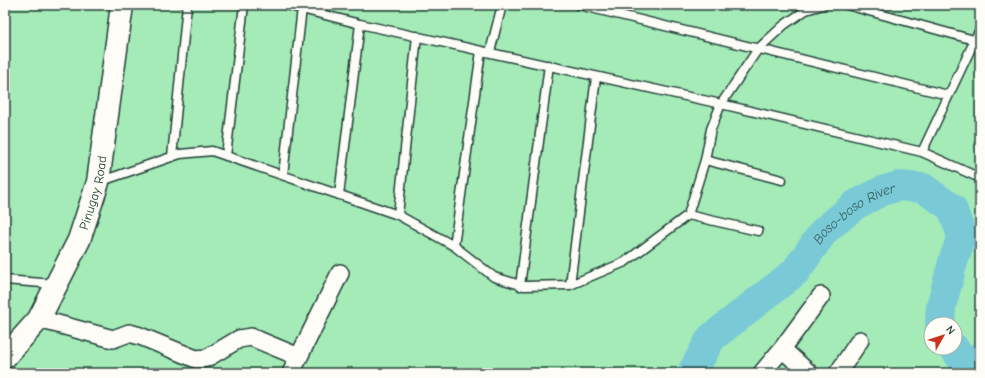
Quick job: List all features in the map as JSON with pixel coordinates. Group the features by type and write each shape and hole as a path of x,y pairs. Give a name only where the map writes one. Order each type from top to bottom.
{"street":[{"name":"Pinugay Road","path":"5,357 40,319 79,240 98,182 122,5"},
{"path":"291,373 340,273"},
{"path":"762,373 782,349 821,296"},
{"path":"40,319 113,339 129,333 196,358 207,358 239,339 251,337 299,357"},
{"path":"838,373 860,340"},
{"path":"782,349 809,373"}],"lane":[{"path":"172,157 187,5"},
{"path":"226,156 244,5"},
{"path":"286,5 360,24 721,104 922,152 980,178"},
{"path":"490,52 502,5"},
{"path":"579,5 948,95"},
{"path":"98,182 180,154 212,151 398,215 454,246 494,277 520,286 570,285 626,262 688,215 705,160 711,129 721,104 758,49 784,25 806,10 823,5"},
{"path":"850,5 977,41"},
{"path":"283,175 302,8"},
{"path":"339,195 360,24"},
{"path":"922,152 948,95 977,41 980,29"},
{"path":"398,215 416,36"},
{"path":"454,246 481,51"},
{"path":"520,286 549,65"},
{"path":"570,285 596,76"},
{"path":"705,160 782,180"},
{"path":"688,215 758,231"},
{"path":"5,280 57,284"}],"green space":[{"path":"5,5 980,5 980,373 5,373"}],"waterway":[{"name":"Boso-boso River","path":"692,373 711,338 795,272 824,231 855,205 882,191 899,186 923,188 952,208 962,236 953,262 941,307 940,316"},
{"name":"Boso-boso River","path":"959,356 980,362"}]}
